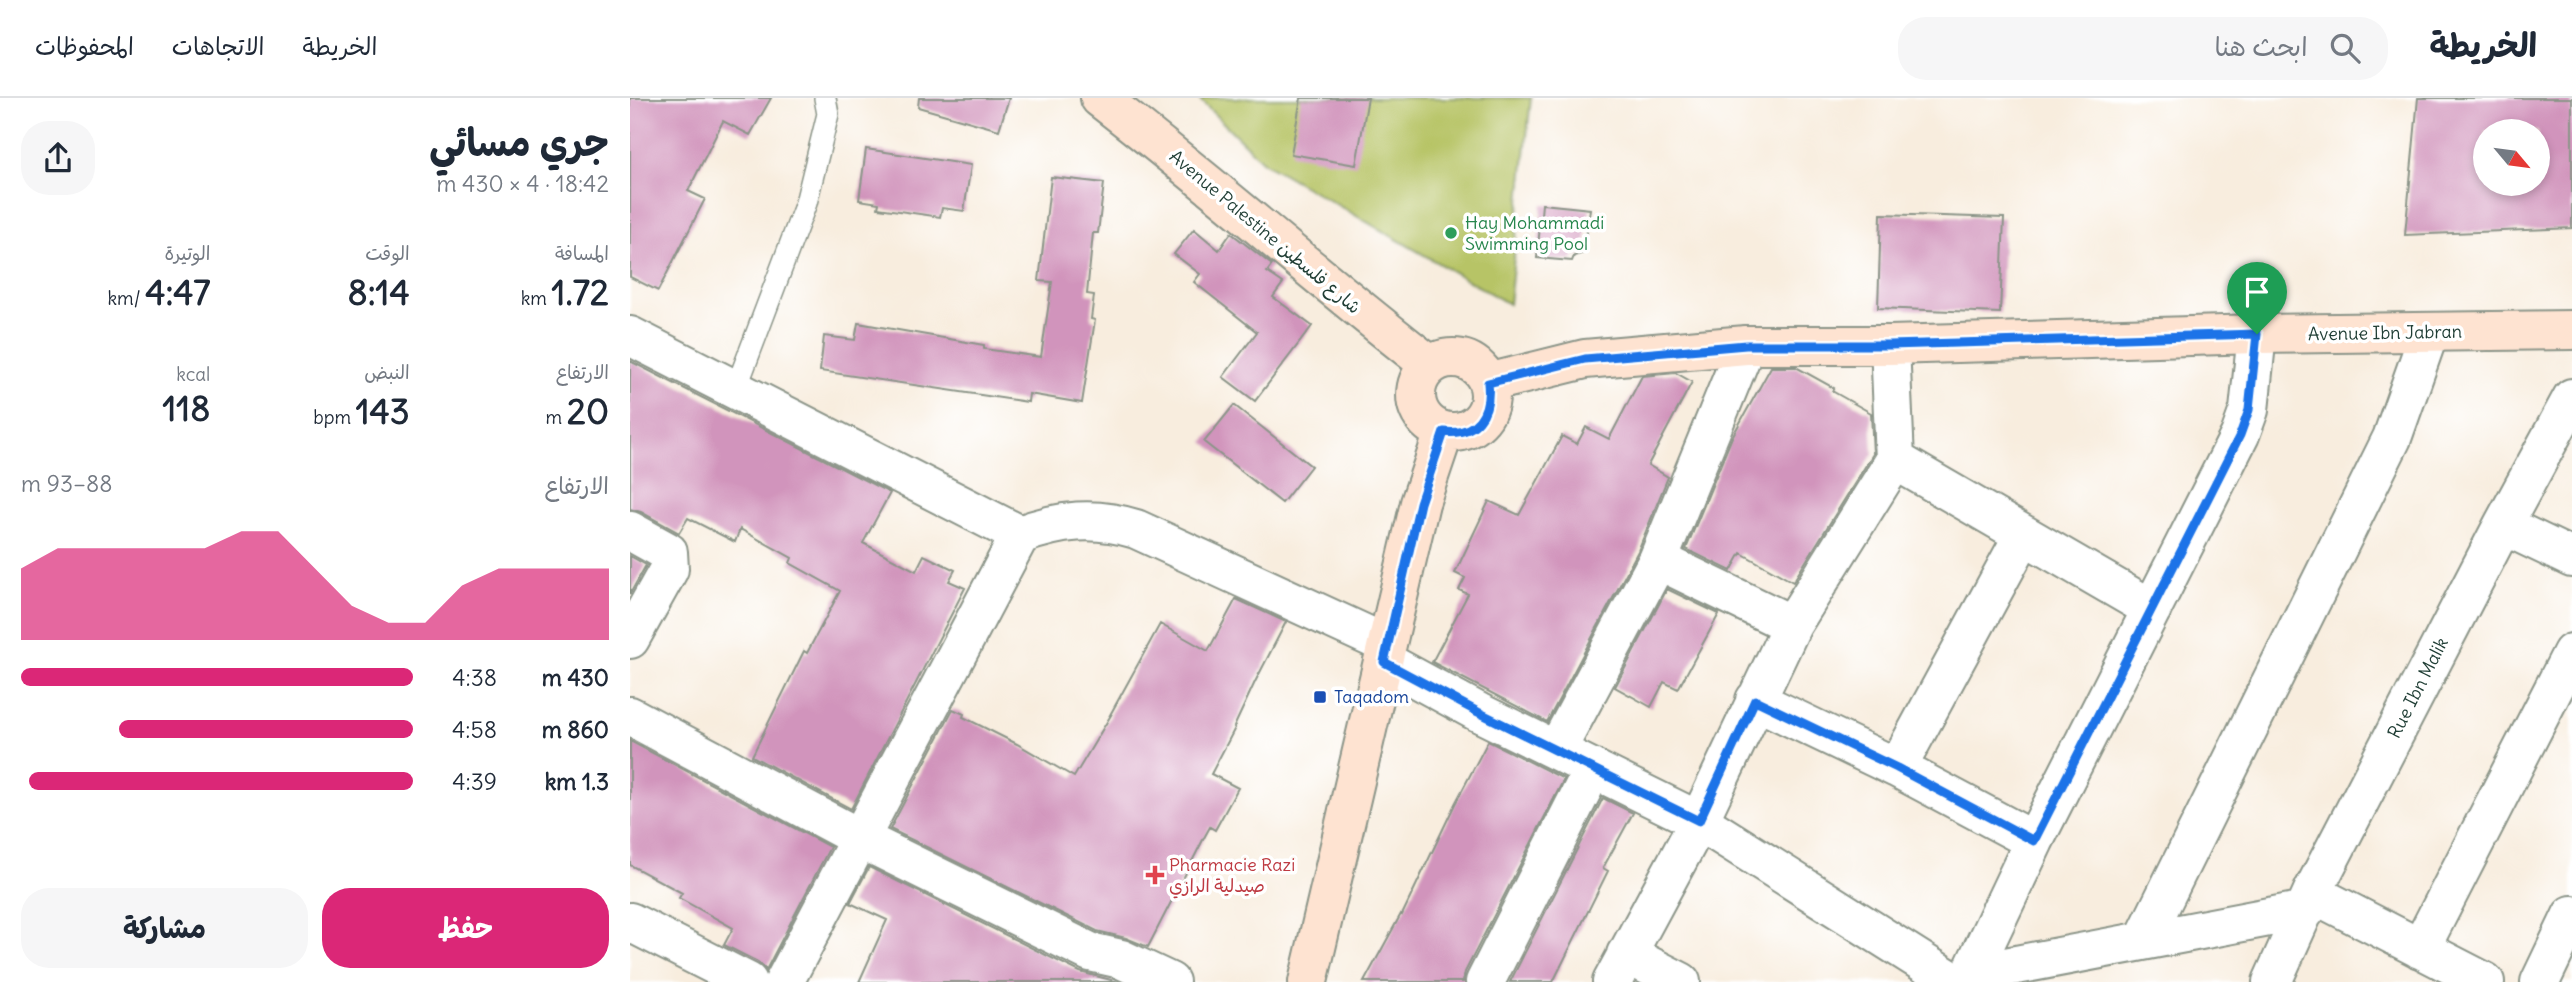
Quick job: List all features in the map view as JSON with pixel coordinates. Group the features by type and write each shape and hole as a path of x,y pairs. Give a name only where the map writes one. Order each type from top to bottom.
{"street":[{"name":"Avenue Palestine شارع فلسطين","path":"1100,98 1168,150 1348,301 1430,365"},
{"name":"Avenue Ibn Jabran","path":"1488,383 1585,359 1746,345 1890,345 2257,334 2572,330"},
{"path":"2144,939 2392,438 2429,333"},
{"path":"1965,979 2240,435 2249,410 2257,334"},
{"path":"630,336 1020,536"},
{"path":"1557,749 1658,560 1746,345"},
{"path":"1681,982 1619,968 1699,821 1792,625 1895,460 1890,345"},
{"path":"1458,358 1471,362 1481,371 1488,383 1490,396 1487,409 1480,420 1468,430 1444,432 1428,424 1418,410 1415,393 1420,376 1430,365 1445,359 1458,358"},
{"name":"Rue Ibn Malik","path":"2272,982 2309,902 2503,525 2570,406"},
{"path":"1308,982 1420,503 1444,432"},
{"path":"1895,460 2152,609"},
{"path":"784,982 1020,536 1049,524 1094,521 1136,529 1385,653 1478,712 1699,821 1965,979 2309,902 2420,949 2485,982"},
{"path":"2503,525 2572,558"},
{"path":"630,531 668,552 669,569 630,639"},
{"path":"1897,768 2023,536"},
{"path":"1658,560 1792,625"},
{"path":"2420,949 2572,653"},
{"path":"1755,700 1897,768 2034,841"},
{"path":"630,716 860,839 1090,952 1121,959 1170,982"},
{"path":"1485,982 1592,769"},
{"path":"2540,982 2572,915"},
{"path":"630,922 727,977"}],"lane":[{"path":"735,391 806,203 828,114 825,98"}],"green space":[{"name":"Hay Mohammadi Swimming Pool","path":"1198,98 1531,98 1509,304 1263,162"}],"building":[{"path":"630,98 771,98 750,135 723,121 688,191 705,199 658,291 630,277"},
{"path":"919,98 1009,98 999,130 918,107"},
{"path":"1301,98 1368,98 1356,165 1291,154"},
{"path":"2418,98 2572,98 2572,228 2405,235"},
{"path":"866,149 971,165 964,211 942,208 940,217 878,208 879,203 859,200"},
{"path":"1051,177 1104,183 1098,233 1093,233 1087,294 1094,295 1091,319 1095,320 1082,403 1029,394 1028,402 820,371 824,336 855,340 858,323 984,345 984,349 1041,357 1052,282 1039,281"},
{"path":"1542,204 1590,209 1584,253 1574,256 1572,261 1537,258"},
{"path":"1881,214 2004,218 2000,313 1878,308"},
{"path":"1194,229 1219,250 1231,233 1272,265 1267,272 1283,283 1273,297 1312,326 1255,401 1223,377 1257,332 1194,282 1200,274 1174,254"},
{"path":"630,361 890,493 863,543 916,571 924,555 955,570 949,581 965,588 851,809 752,756 804,651 807,653 840,591 790,563 792,558 740,529 735,542 688,518 679,533 641,512 630,509"},
{"path":"1771,367 1796,367 1871,413 1873,454 1793,582 1741,553 1731,571 1686,549 1732,437"},
{"path":"1676,373 1692,382 1648,465 1668,477 1638,551 1547,722 1432,662 1468,594 1459,590 1465,578 1455,573 1489,501 1519,515 1562,436 1577,444 1586,427 1609,439 1642,376"},
{"path":"1234,405 1311,466 1282,503 1204,442"},
{"path":"630,556 646,565 630,594"},
{"path":"1667,589 1719,614 1678,689 1664,682 1651,707 1615,687"},
{"path":"1236,599 1286,622 1211,774 1238,788 1215,830 1210,827 1148,947 1097,931 890,829 953,709 1074,777 1160,624 1208,651"},
{"path":"630,741 830,847 766,970 758,962 724,945 733,928 679,898 682,893 630,865"},
{"path":"1488,741 1564,779 1465,972 1463,982 1364,982 1402,915"},
{"path":"1603,798 1633,813 1603,868 1608,871 1553,982 1510,982"},
{"path":"869,867 1080,972 1119,982 859,982 887,920 850,903"}],"place":[{"name":"Hay Mohammadi Swimming Pool","path":"1451,233"},
{"name":"Taqadom","path":"1320,697"},
{"name":"Pharmacie Razi صيدلية الرازي","path":"1155,875"}],"route":[{"path":"2257,334 2249,410 2240,435 2034,841 1897,768 1755,700 1699,821 1478,712 1384,662 1420,503 1444,432 1468,430 1480,420 1487,409 1490,396 1488,383 1585,359 1746,345 1890,345 2257,334"}]}
